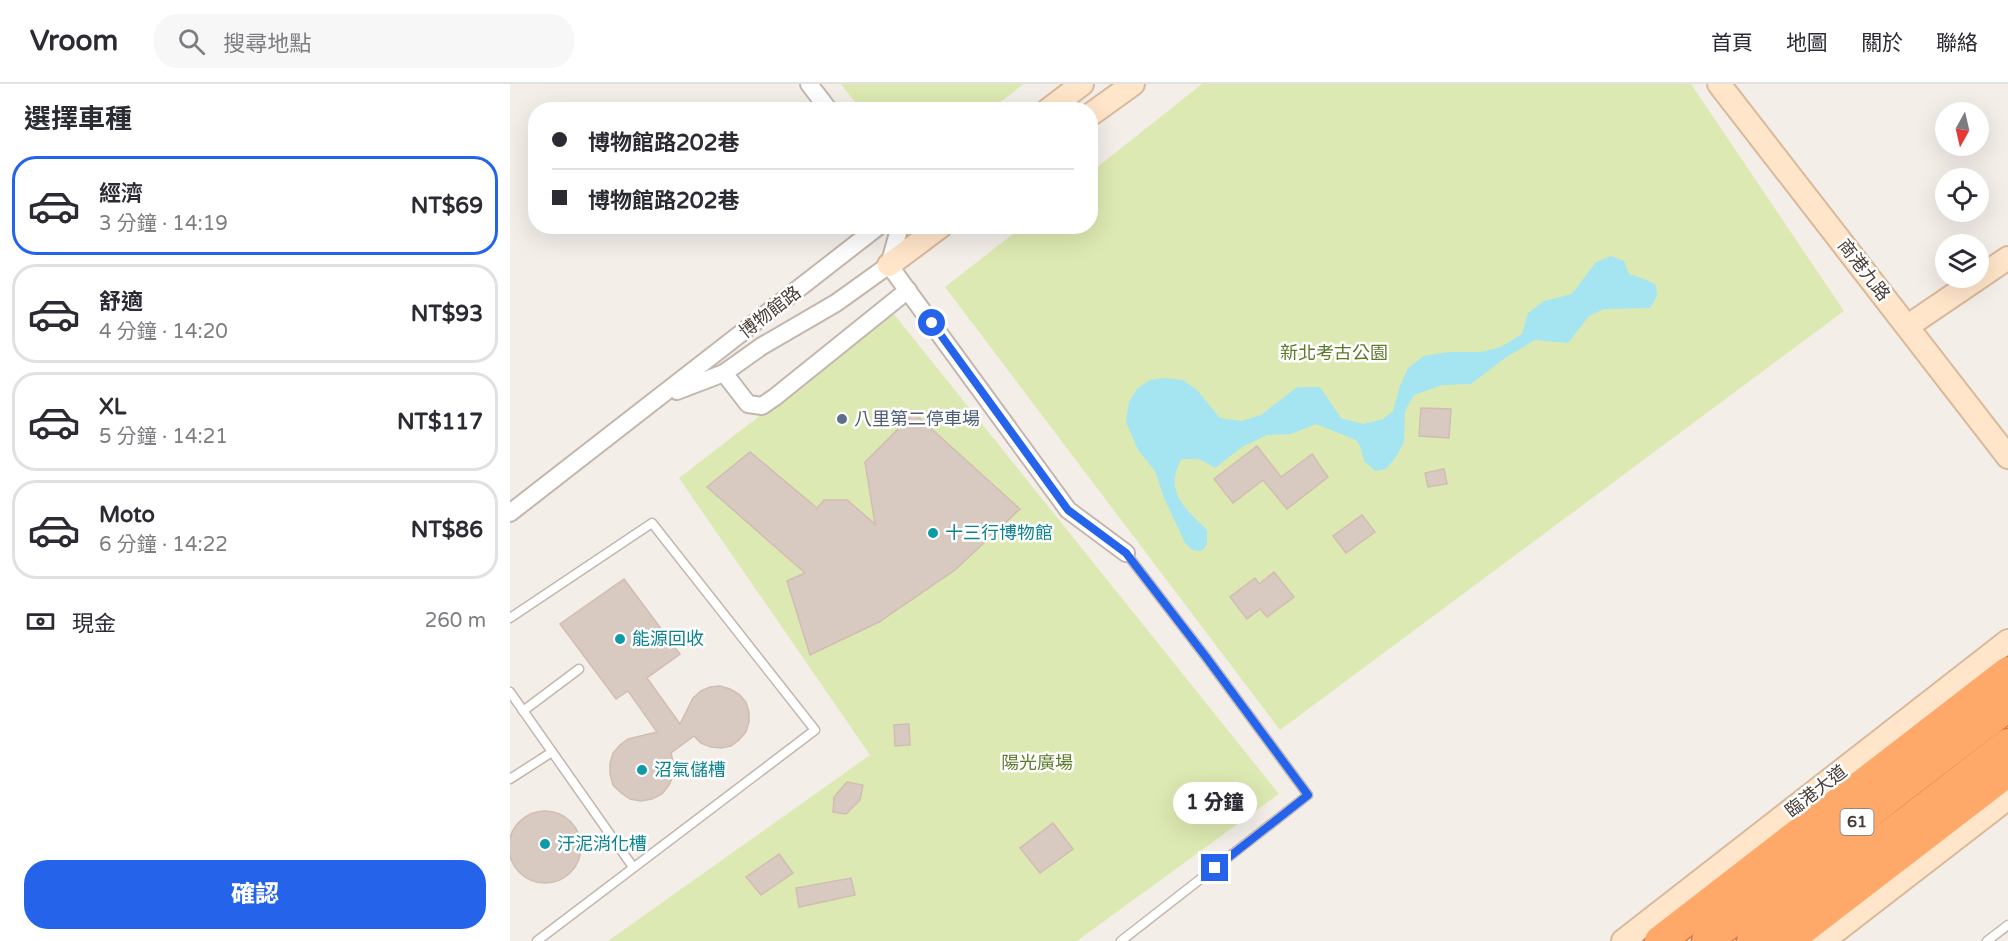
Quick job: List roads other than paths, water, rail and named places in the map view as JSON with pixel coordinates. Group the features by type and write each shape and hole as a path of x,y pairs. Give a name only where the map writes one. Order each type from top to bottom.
{"highway":[{"path":"1660,941 2008,672"},
{"name":"61","path":"1707,941 2008,706"},
{"name":"61","path":"1752,941 2008,744"},
{"path":"1787,941 2008,771"}],"street":[{"path":"809,84 823,102"},
{"path":"1058,102 1082,84"},
{"path":"1098,109 1133,84"},
{"name":"商港九路","path":"1719,84 2008,457"},
{"name":"博物館路","path":"510,513 869,234"},
{"path":"889,265 898,234"},
{"path":"889,265 925,234"},
{"path":"1908,326 2008,258"},
{"path":"889,265 1068,510 1126,553"},
{"name":"博物館路","path":"662,397 724,373 762,346 836,303 889,265"},
{"path":"724,373 748,404 762,406 908,290"},
{"name":"臨港大道","path":"1623,941 2008,641"},
{"path":"1720,941 2008,719"},
{"path":"1738,941 2008,734"},
{"path":"1823,941 2008,798"}],"lane":[{"path":"510,618 652,523 815,730 537,941"},
{"path":"1121,941 1308,795 1126,553"},
{"path":"524,711 579,669"},
{"path":"510,692 633,867"},
{"path":"510,779 552,752"},
{"path":"1987,941 2008,925"}],"water":[{"path":"1611,256 1624,261 1629,274 1656,285 1657,296 1650,308 1604,309 1589,316 1568,343 1535,340 1505,358 1471,384 1442,385 1414,395 1405,411 1404,442 1386,469 1375,471 1364,461 1356,440 1316,424 1291,434 1267,435 1242,447 1215,468 1199,459 1182,459 1177,470 1176,490 1185,507 1207,530 1207,544 1202,551 1192,550 1185,543 1164,498 1155,471 1138,450 1126,422 1129,402 1137,389 1150,380 1164,378 1183,380 1197,390 1220,418 1241,421 1261,415 1297,387 1320,387 1341,418 1363,424 1383,419 1393,411 1408,368 1424,356 1449,352 1481,352 1501,347 1522,334 1528,313 1544,301 1572,294 1596,262"}],"place":[{"name":"八里第二停車場","path":"842,419"},
{"name":"十三行博物館","path":"933,533"},
{"name":"能源回收","path":"620,639"},
{"name":"沼氣儲槽","path":"642,770"},
{"name":"汙泥消化槽","path":"545,844"}],"park label":[{"name":"新北考古公園","path":"1334,353"},
{"name":"陽光廣場","path":"1037,763"}]}
